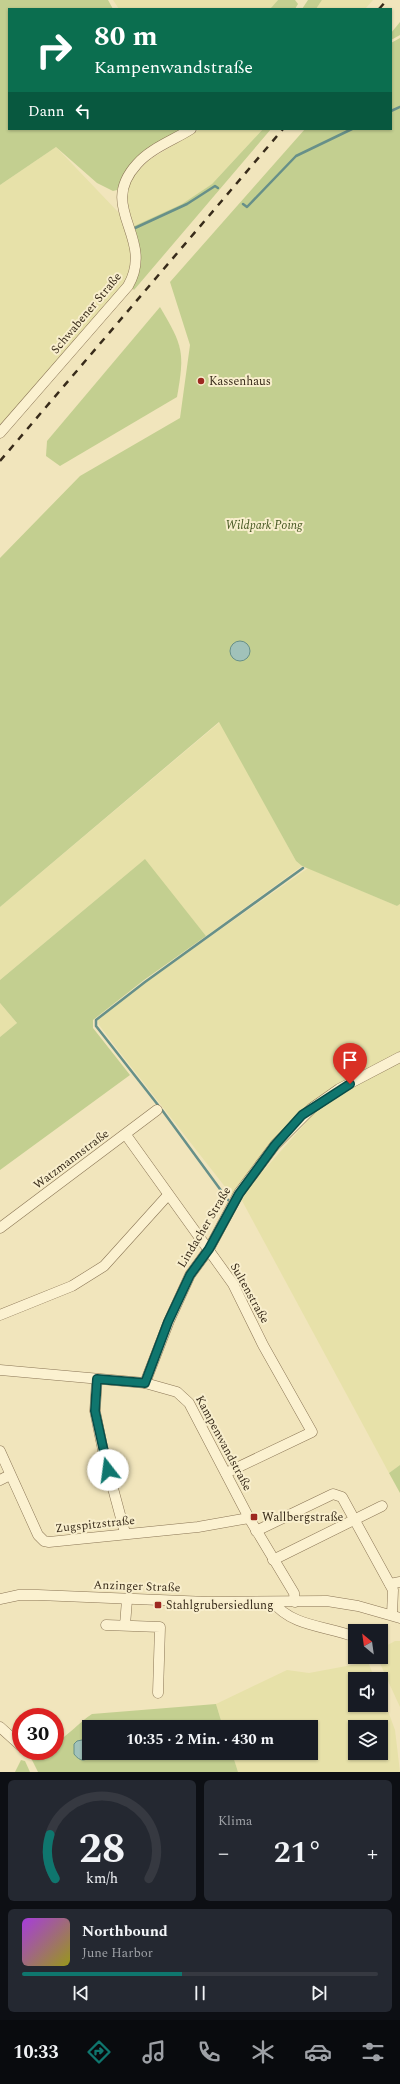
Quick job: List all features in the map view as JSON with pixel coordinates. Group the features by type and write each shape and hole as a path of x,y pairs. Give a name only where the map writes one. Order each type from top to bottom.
{"street":[{"name":"Schwabener Straße","path":"0,432 128,286 135,273 137,261 136,247 122,204 124,182 128,174 144,158 189,130"},
{"name":"Lindacher Straße","path":"145,1383 168,1322 190,1275 209,1249 239,1194 275,1145 302,1115 339,1089 400,1057"},
{"name":"Watzmannstraße","path":"0,1228 126,1135 157,1110"},
{"name":"Sultenstraße","path":"126,1135 233,1284 263,1345 312,1432 226,1473"},
{"path":"0,1315 72,1286 104,1266 168,1195"},
{"name":"Kampenwandstraße","path":"0,1370 145,1383 170,1389 183,1396 189,1403 256,1531 294,1592 294,1602"},
{"path":"97,1379 95,1411 104,1456 125,1533"},
{"name":"Zugspitzstraße","path":"0,1451 38,1535 44,1541 49,1542 125,1533 198,1527 249,1518"},
{"path":"0,1480 10,1476"},
{"path":"256,1531 333,1494 342,1497 393,1590 396,1616"},
{"path":"273,1560 355,1521 382,1506"},
{"path":"390,1584 400,1582"},
{"name":"Anzinger Straße","path":"0,1599 19,1595 38,1595 127,1600 273,1602 327,1601 396,1616"},
{"path":"126,1625 127,1600"},
{"path":"273,1602 279,1611 293,1619 348,1634"},
{"path":"106,1625 160,1627 158,1693"},
{"path":"0,1727 12,1738"}],"shaded area":[{"path":"113,0 278,0 271,8 118,8"},
{"path":"322,0 373,0 366,8 317,8"},
{"path":"198,130 262,130 212,184 182,204 132,227 126,202 129,184 134,175 149,160"},
{"path":"56,147 119,213 125,227 133,259 125,285 0,425 0,185"},
{"path":"220,722 296,861 302,866 206,936 144,860 0,980 0,907"},
{"path":"308,868 397,906 400,904 400,1054 316,1102 233,1197 118,1050 99,1025 98,1020 146,982"},
{"path":"0,1003 17,1023 0,1037"},
{"path":"400,1059 400,1465 389,1473 240,1197 319,1108"},
{"path":"395,1641 400,1641 400,1707 388,1681 388,1672 384,1672 380,1664 388,1664 388,1645"},
{"path":"357,1664 369,1664 372,1672 348,1672 348,1712 388,1711 395,1730 400,1772 238,1772 234,1760 318,1760 318,1720 221,1720 216,1704 287,1670 309,1673"}],"green space":[{"path":"0,0 108,0 112,8 8,8 8,130 182,130 134,160 123,175 117,190 113,191 97,183 56,147 0,185"},
{"path":"278,0 295,0 298,4 296,8 271,8"},
{"path":"308,0 322,0 317,8 303,8"},
{"path":"400,22 400,35 392,39 392,32"},
{"name":"Wildpark Poing","path":"400,38 400,904 397,906 302,866 296,861 219,722 0,907 0,558 80,476 180,418 190,345 170,282 304,130 392,130 392,42"},
{"path":"262,130 270,130 134,290 131,287 138,271 139,250 132,227 182,204 212,184"},
{"path":"160,307 178,341 180,350 181,369 177,397 60,466 46,456 47,441"},
{"path":"145,859 206,936 144,980 93,1020 93,1028 130,1075 0,1170 0,1037 17,1023 0,1003 0,980"},
{"path":"400,1465 400,1493 389,1473"},
{"path":"216,1704 221,1720 84,1720 92,1714"},
{"path":"82,1722 82,1760 234,1760 238,1772 38,1772 32,1760 64,1760 65,1736"},
{"path":"21,1760 25,1761 30,1772 15,1772"}],"water":[{"path":"240,641 247,644 250,651 247,658 240,661 233,658 230,651 233,644"},
{"path":"82,1740 82,1760 74,1754 74,1744 77,1741"}],"waterway":[{"path":"392,111 400,107"},
{"path":"243,204 247,207 296,156 350,130"},
{"path":"135,228 187,204 215,186 218,188"},
{"path":"158,1105 96,1026 96,1020 145,982 303,868"},
{"path":"162,1110 228,1200"}],"railway":[{"path":"380,8 387,0"},
{"path":"0,461 282,130"}],"place":[{"name":"Kassenhaus","path":"201,381"},
{"name":"Wallbergstraße","path":"254,1517"},
{"name":"Stahlgrubersiedlung","path":"158,1605"}],"route":[{"path":"108,1470 95,1411 97,1379 145,1383 150,1365 190,1275 209,1249 239,1194 275,1145 302,1115 331,1094 350,1084"}]}
